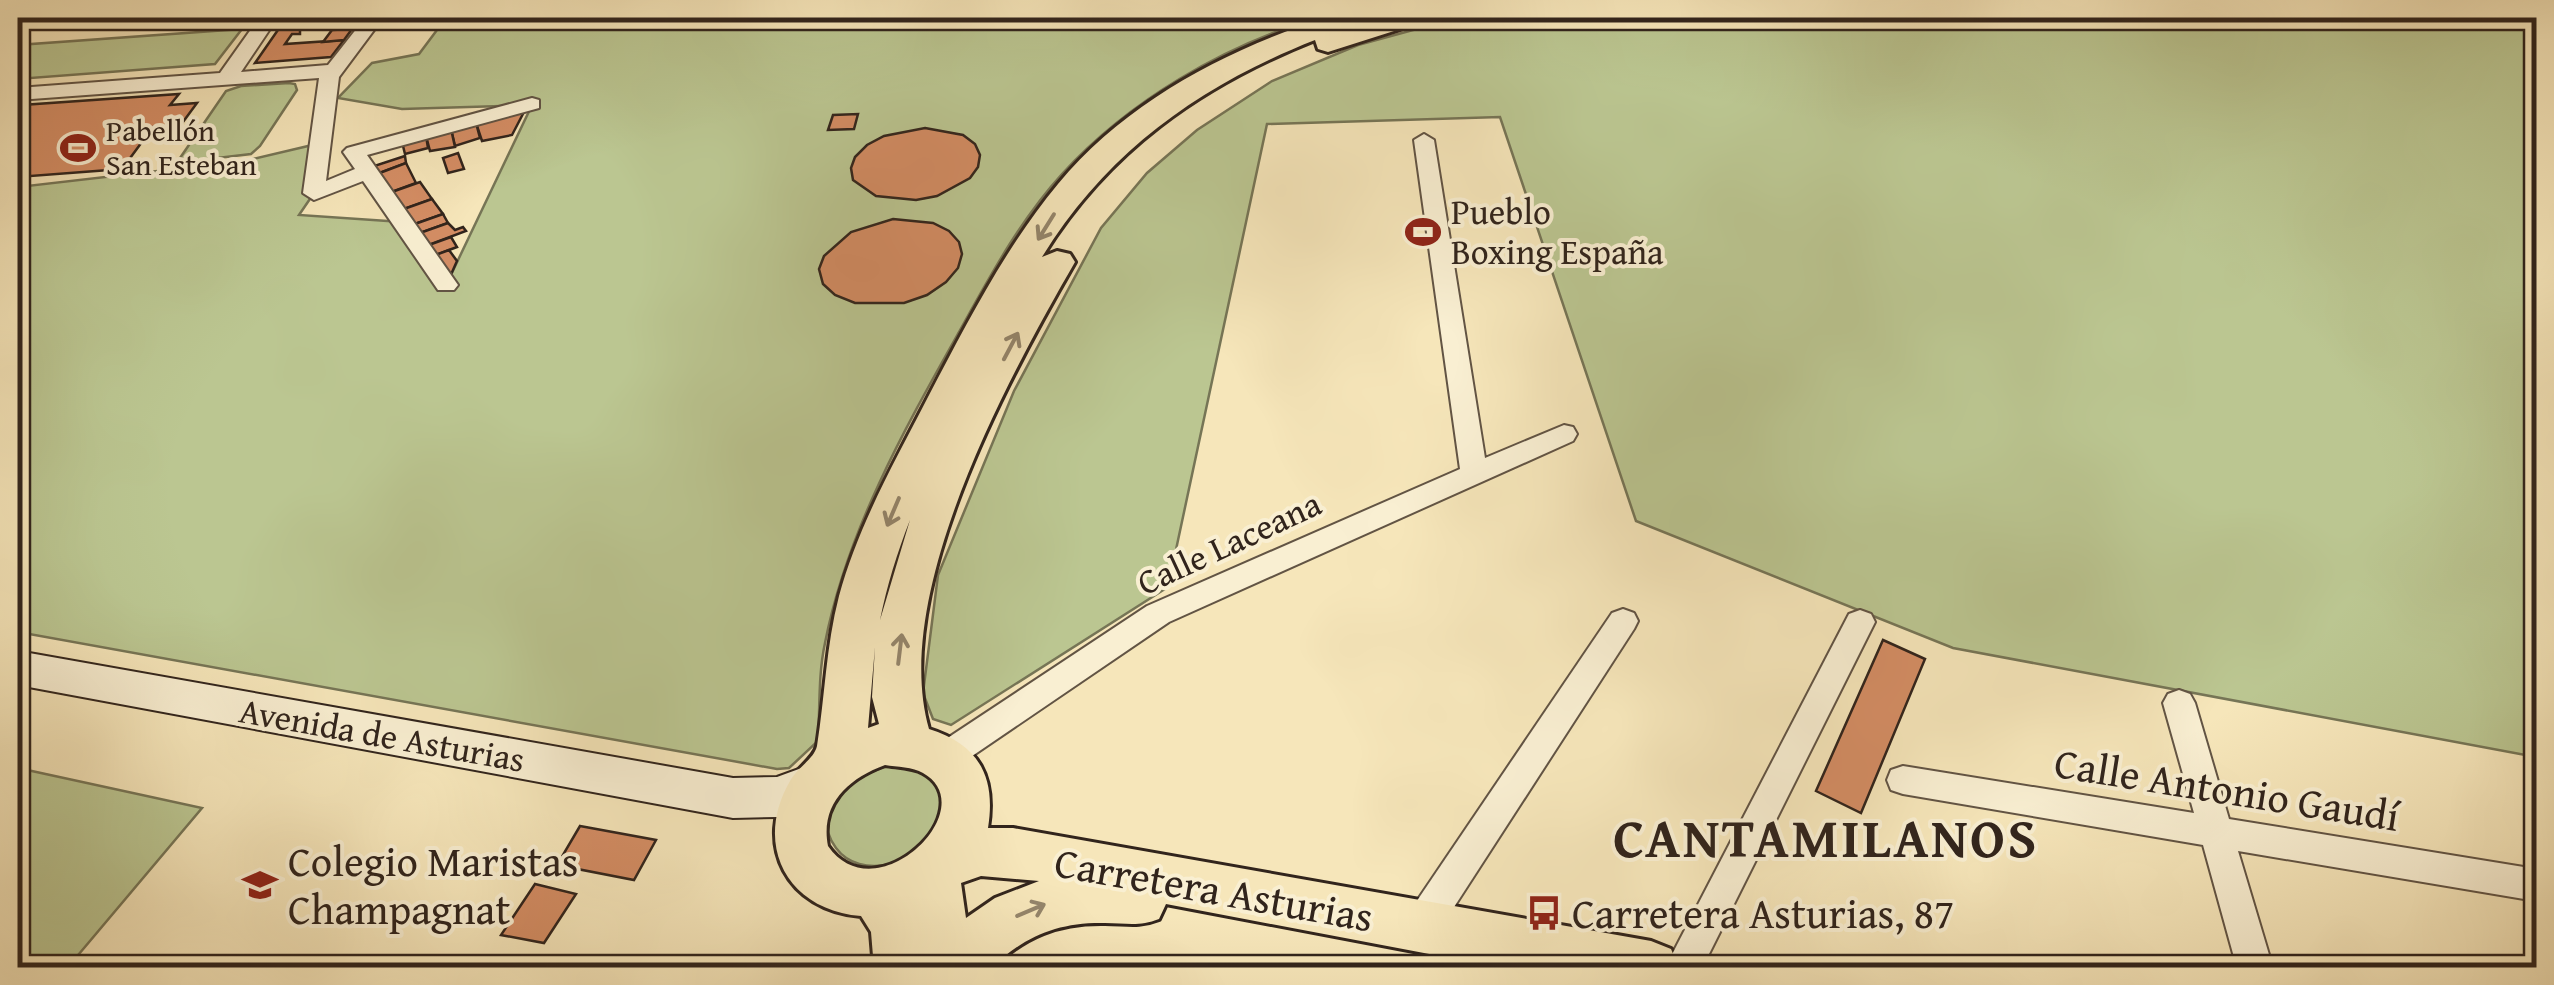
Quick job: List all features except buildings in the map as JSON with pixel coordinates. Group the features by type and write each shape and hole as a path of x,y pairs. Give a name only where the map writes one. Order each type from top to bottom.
{"main road":[{"path":"1351,18 1238,62 1176,98 1112,148 1054,215 960,375 908,476 884,533 862,597 846,688 845,734 828,773 806,800 798,838 806,862 822,880 847,891 876,893 915,882 934,869 959,839 969,807 967,788 959,770 927,750 898,724 896,682 906,596 922,541 992,380 1045,282 1095,203 1134,159 1184,116 1219,94 1285,60 1406,18"},
{"name":"Avenida de Asturias","path":"18,668 746,800 794,795 828,773"},
{"path":"828,773 885,744 927,750"},
{"name":"Avenida de Asturias","path":"746,800 782,820 798,838"},
{"name":"Carretera Asturias","path":"969,807 982,830 1013,852"},
{"name":"Carretera Asturias","path":"934,869 981,852 1013,852 1651,968"},
{"path":"934,869 940,968"},
{"path":"876,893 898,925 902,968"},
{"path":"954,968 992,930 1022,912 1072,897 1102,895 1279,921 1324,908"}],"street":[{"path":"226,79 266,21 302,18"},
{"path":"368,172 314,193 329,77 374,18"},
{"path":"18,94 333,71"},
{"path":"446,285 354,152 532,104"},
{"path":"1424,140 1474,471"},
{"name":"Calle Laceana","path":"927,750 1158,614 1564,434"},
{"path":"1421,926 1623,621"},
{"path":"1682,968 1860,622"},
{"path":"2179,704 2255,968"},
{"name":"Calle Antonio Gaudí","path":"1903,780 2536,884"}],"green space":[{"path":"398,18 1317,18 1213,60 1147,100 1088,147 1032,210 918,406 863,521 847,561 825,643 818,741 789,768 777,769 18,632 18,187 244,161 321,143 314,193 299,215 402,222 449,279 532,105 402,109 338,98 372,63 419,54 440,26 391,25"},
{"path":"1457,18 2536,18 2536,757 1953,648 1636,521 1500,117 1267,124 1168,587 951,725 933,719 923,693 938,575 1014,391 1101,228 1147,173 1197,130 1272,81 1358,45"},
{"path":"242,29 215,64 18,79 18,45"},
{"path":"295,84 297,90 251,154 192,161 180,158 226,91 241,86"},
{"path":"896,764 915,768 938,783 944,800 937,831 928,844 903,860 873,866 859,864 836,848 828,833 827,818 832,805 853,782"},
{"path":"18,768 202,808 68,967 18,967"}],"place":[{"name":"Pabellón San Esteban","path":"78,148"},
{"name":"Pueblo Boxing España","path":"1423,232"},
{"name":"Colegio Maristas Champagnat","path":"260,885"},
{"name":"Carretera Asturias, 87","path":"1544,913"}],"district":[{"name":"CANTAMILANOS","path":"1826,838"}]}
